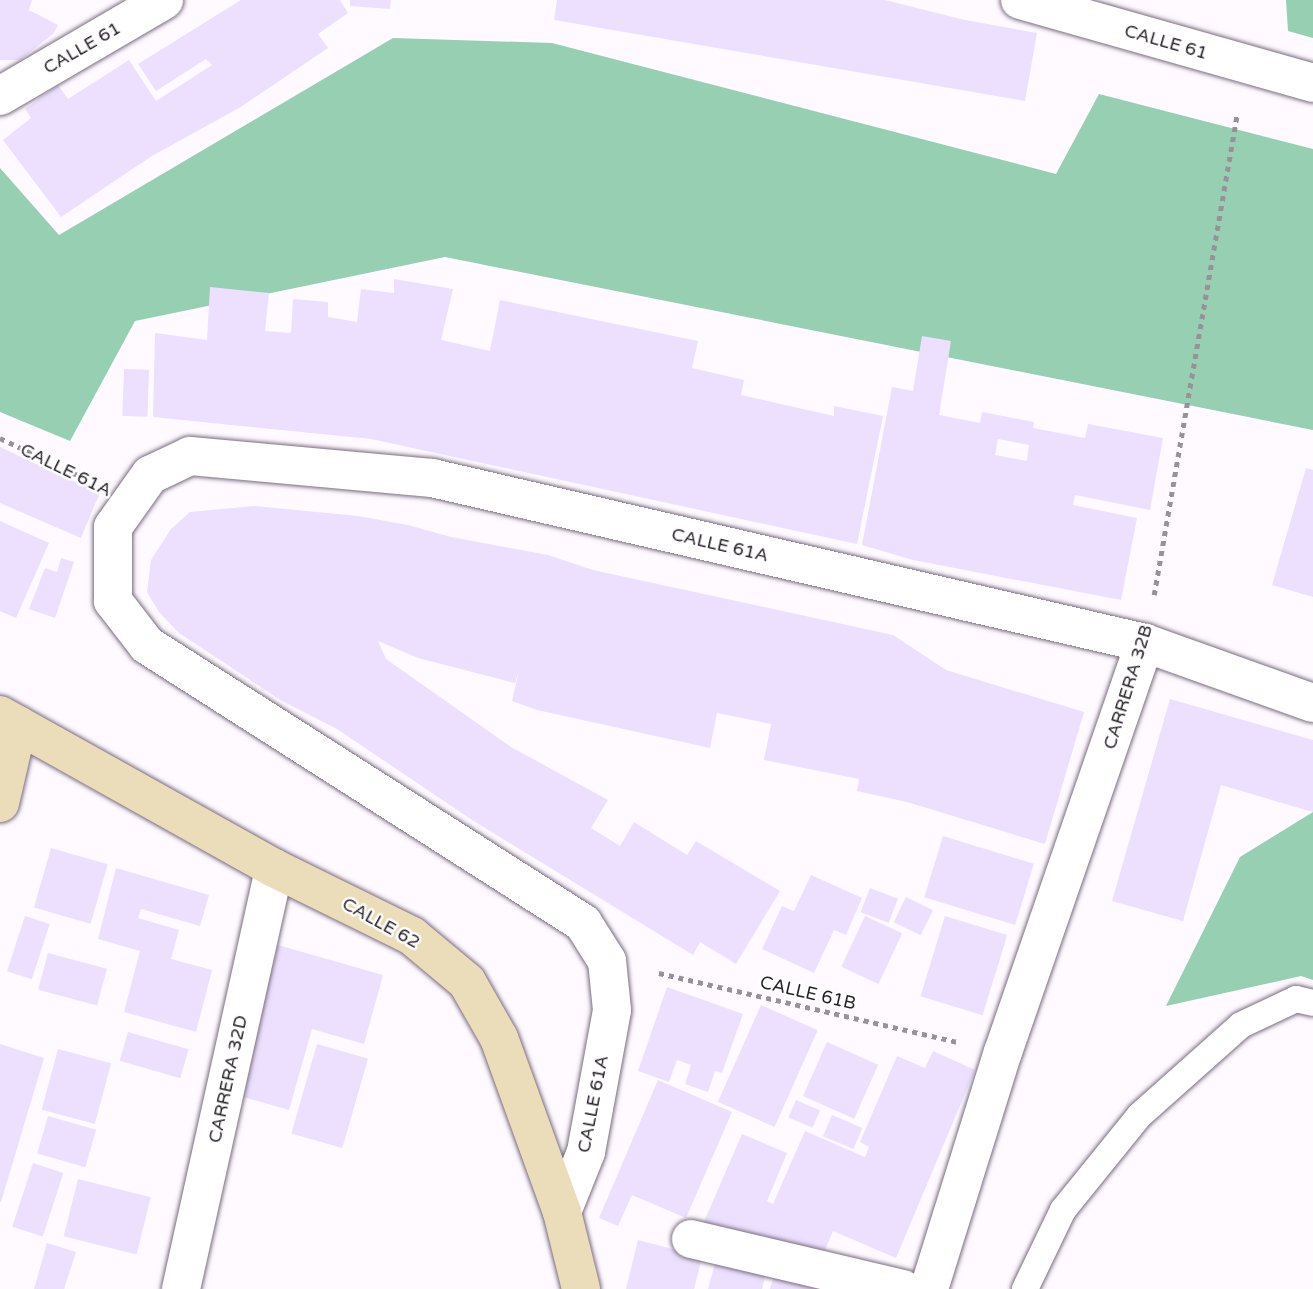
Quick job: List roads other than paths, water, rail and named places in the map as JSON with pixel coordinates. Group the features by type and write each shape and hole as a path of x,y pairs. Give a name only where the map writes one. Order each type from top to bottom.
{"main road":[{"path":"0,803 9,720"},
{"name":"CALLE 62","path":"9,720 274,869 412,936 467,982 499,1038 562,1212 581,1289"}],"street":[{"name":"CALLE 61","path":"1020,0 1313,83"},
{"name":"CALLE 61","path":"0,96 155,3"},
{"name":"CALLE 61A","path":"562,1212 586,1152 612,1010 607,961 583,923 147,645 113,601 113,527 150,475 190,456 432,478 1145,643 1313,703"},
{"name":"CARRERA 32B","path":"929,1289 1003,1052 1145,643"},
{"name":"CARRERA 32D","path":"181,1289 274,869"},
{"path":"691,1239 903,1289"}],"lane":[{"path":"1025,1289 1063,1210 1140,1115 1241,1025 1296,999 1313,1003"}]}
